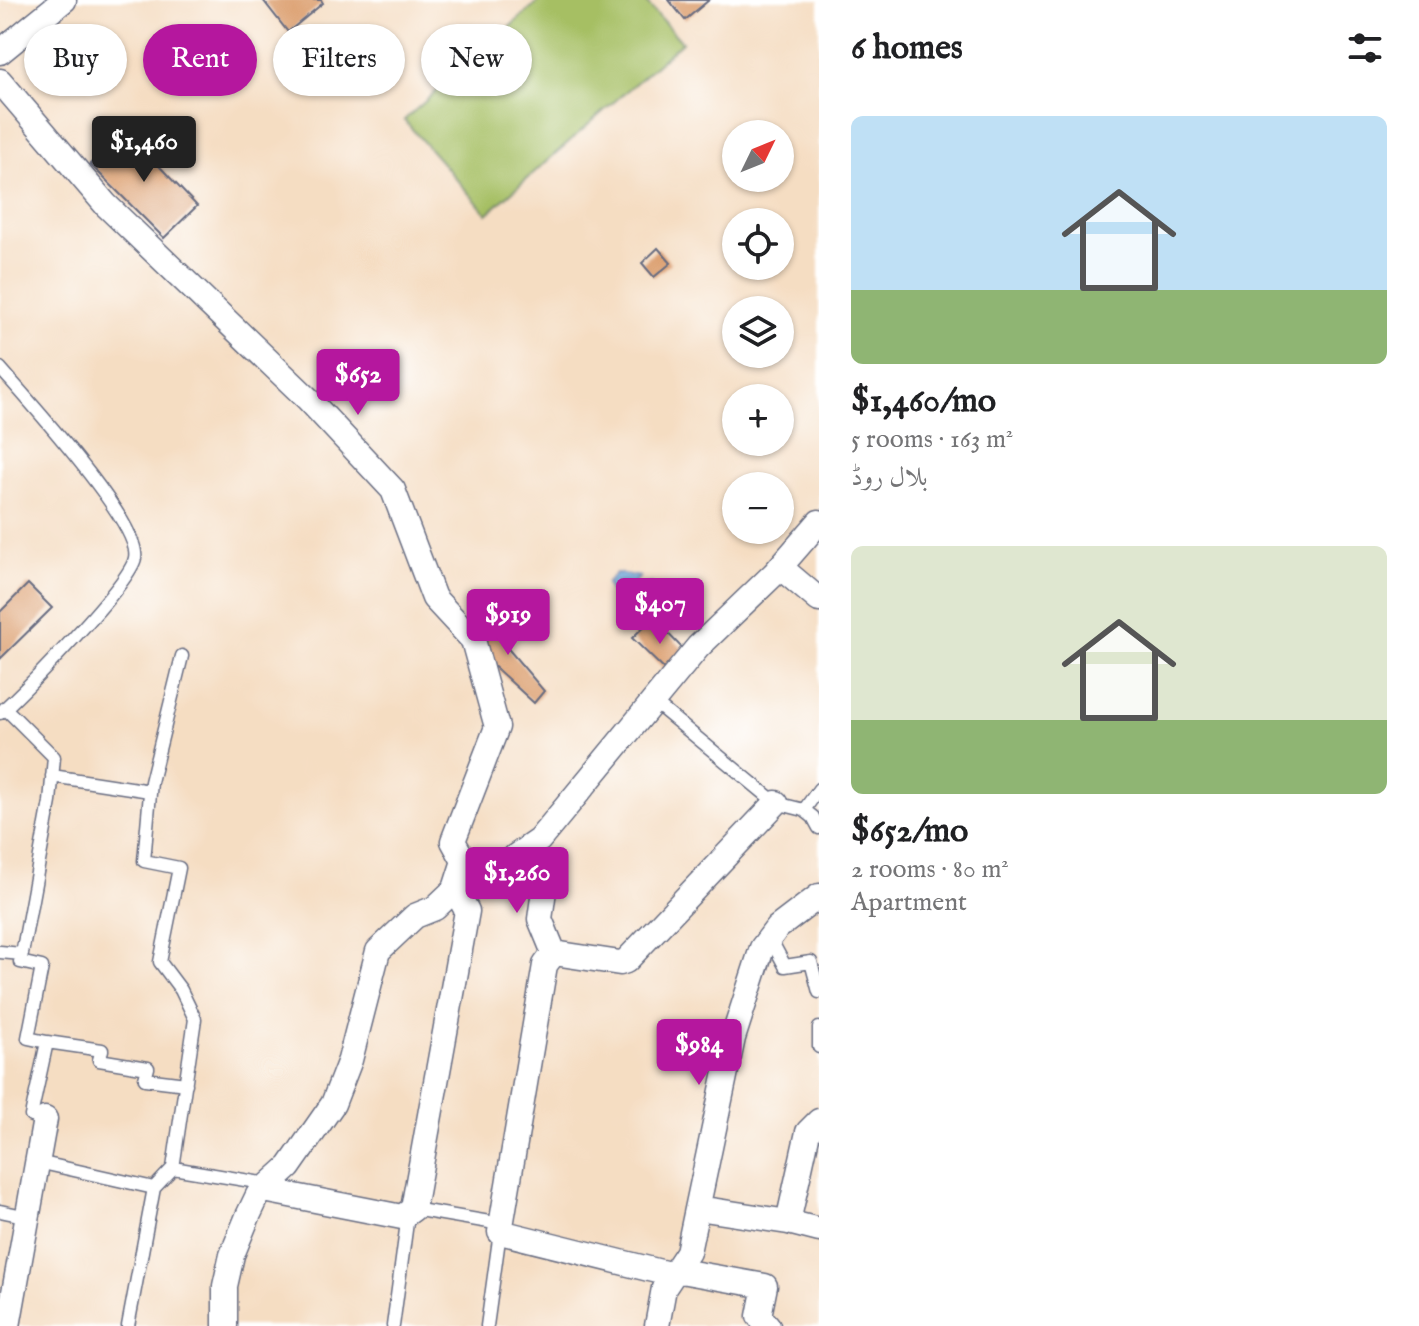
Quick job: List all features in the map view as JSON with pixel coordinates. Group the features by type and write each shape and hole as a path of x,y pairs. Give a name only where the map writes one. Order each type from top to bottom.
{"street":[{"path":"0,52 60,2"},
{"path":"0,81 106,205 308,399 393,490 434,598 473,640 497,727 453,841 464,861 455,889 435,908 415,916 378,951 350,1060 333,1104 311,1138 267,1187 248,1216 232,1255 225,1286 225,1326"},
{"path":"464,861 500,867 539,840 655,703 698,647 777,571 819,522"},
{"path":"777,571 819,600"},
{"path":"554,953 620,963 626,961 776,803"},
{"path":"521,853 547,869 540,919 554,953"},
{"path":"267,1187 402,1217 410,1212 467,911 461,894 455,889"},
{"path":"657,1326 664,1288 688,1252 733,1038 762,948 797,911 819,896"},
{"path":"554,953 545,965 501,1228 674,1272 765,1286 759,1316 768,1326"},
{"path":"8,1326 45,1119"},
{"path":"788,1222 808,1132 819,1121"},
{"path":"698,1208 819,1230"}],"lane":[{"path":"0,368 74,455 121,519 135,541 136,556 121,586 3,711 54,757 20,962 42,967 28,1038 102,1050 99,1060 148,1068 145,1079 186,1084"},
{"path":"128,1326 154,1188 173,1168 195,1019 181,990 160,962 179,868 144,861 150,791 166,708 182,656"},
{"path":"655,703 776,803 804,810 819,828"},
{"path":"52,776 150,791"},
{"path":"804,810 819,789"},
{"path":"770,938 785,966 811,962 819,992"},
{"path":"0,952 22,954"},
{"path":"819,1028 819,1047"},
{"path":"45,1119 31,1116 47,1042"},
{"path":"38,1162 154,1188"},
{"path":"173,1168 267,1187"},
{"path":"0,1211 28,1217"},
{"path":"393,1326 410,1212 501,1228 487,1326"}],"green space":[{"path":"540,0 644,0 682,42 487,214 404,120 431,96 532,96 532,24 513,24"}],"water":[{"path":"616,573 640,577 628,589 650,584 634,600 627,620 606,584"}],"building":[{"path":"263,0 321,0 323,3 298,24 282,24"},
{"path":"669,0 709,0 685,20"},
{"path":"125,130 197,206 164,238 90,164"},
{"path":"658,248 671,263 654,277 642,263"},
{"path":"28,584 52,608 0,659 0,612"},
{"path":"505,615 516,631 504,644 544,691 534,703 486,659 479,630"},
{"path":"653,618 687,653 669,674 632,638"}]}
